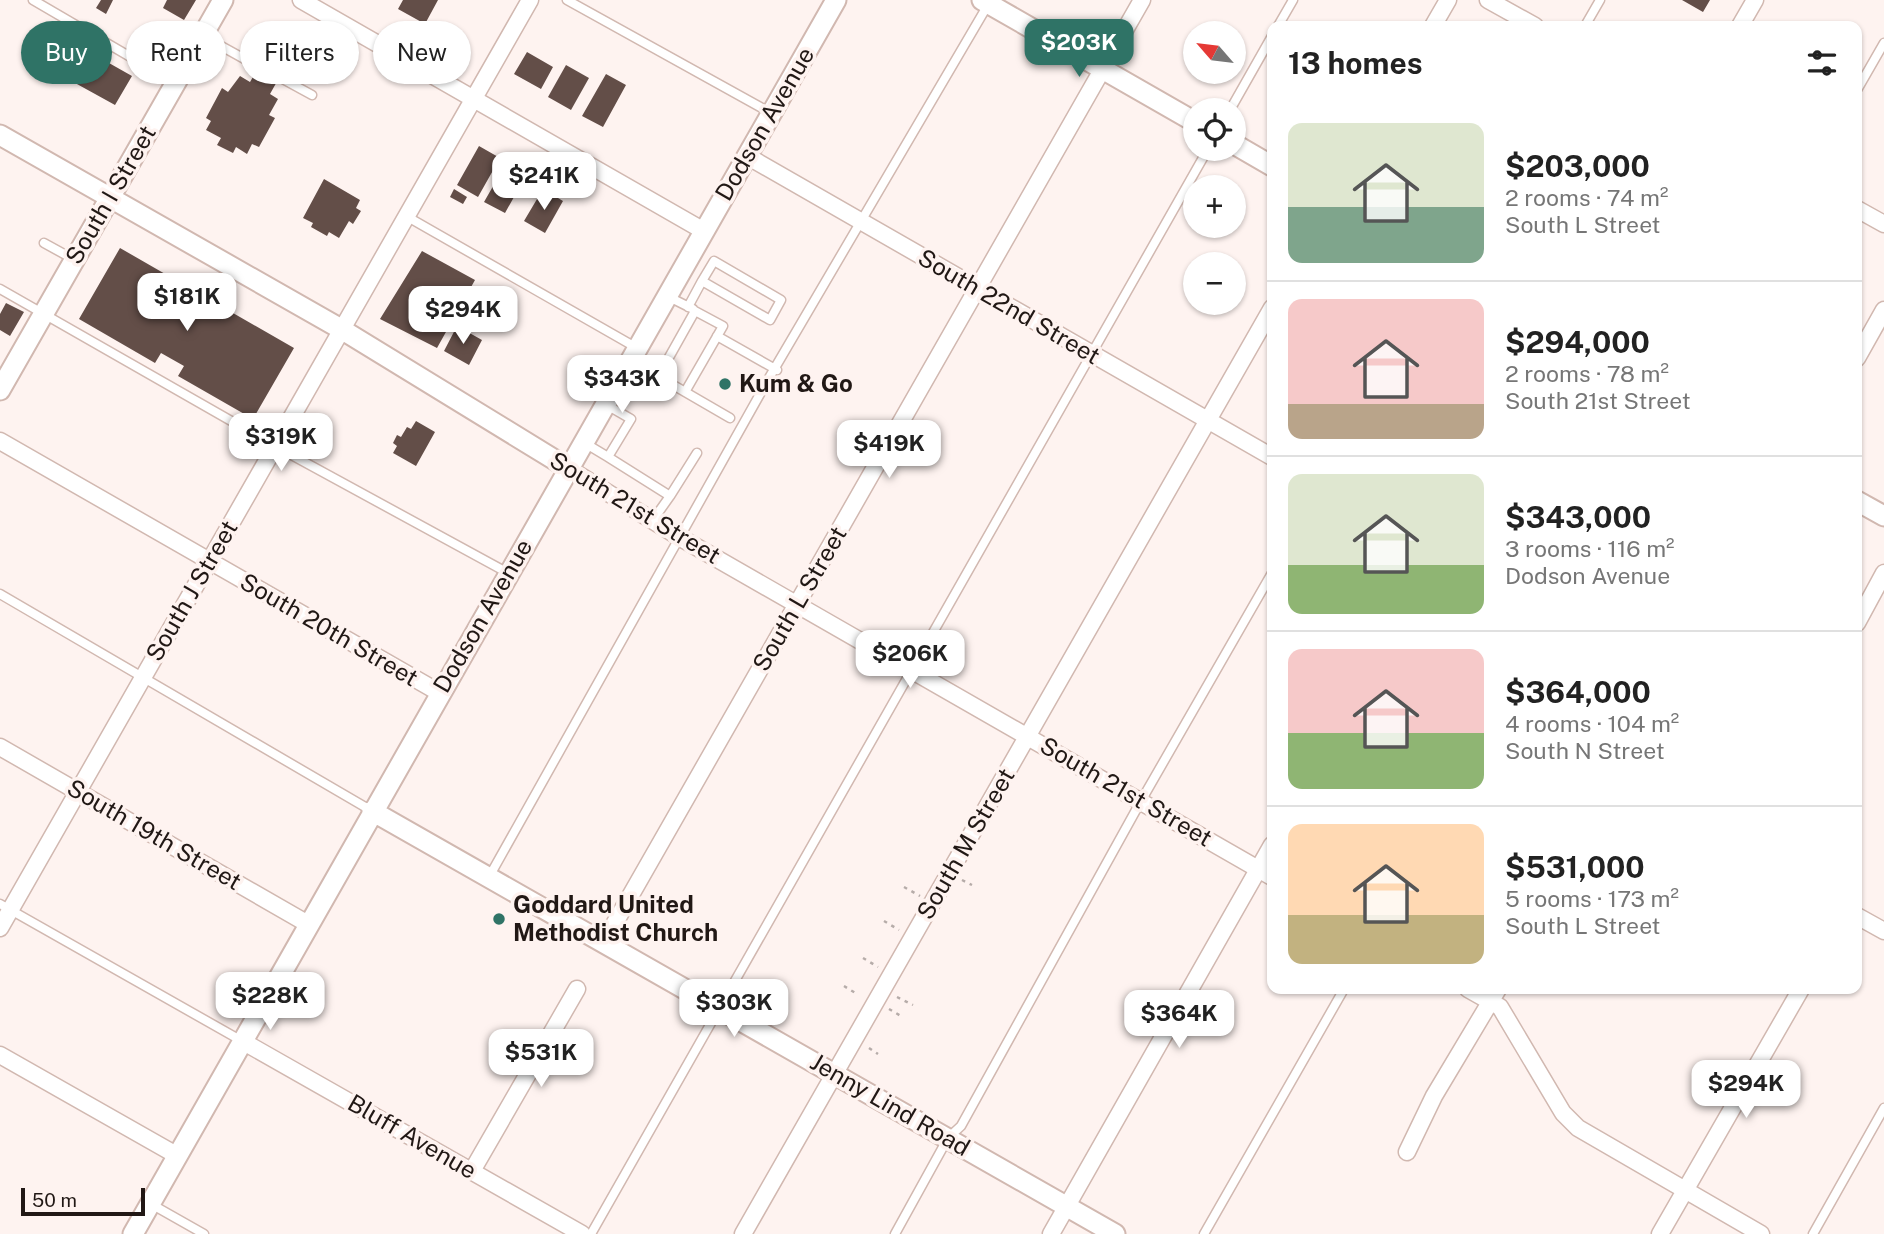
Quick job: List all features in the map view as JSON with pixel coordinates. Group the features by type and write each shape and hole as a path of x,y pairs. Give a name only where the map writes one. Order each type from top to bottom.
{"street":[{"name":"South I Street","path":"211,21 223,0"},
{"path":"300,0 704,231"},
{"name":"South J Street","path":"0,928 5,907 78,792 530,0"},
{"name":"Dodson Avenue","path":"134,1234 372,811 836,0"},
{"name":"South L Street","path":"604,942 1142,0"},
{"path":"1436,21 1448,0"},
{"path":"1488,0 1526,21"},
{"path":"1743,21 1755,0"},
{"path":"987,1 1183,115"},
{"name":"South I Street","path":"0,390 174,84"},
{"name":"South 21st Street","path":"0,135 341,330 679,537 1266,873"},
{"path":"1246,151 1267,163"},
{"name":"South 22nd Street","path":"747,156 1267,454"},
{"path":"1862,212 1884,224"},
{"path":"1862,349 1884,310"},
{"name":"South M Street","path":"743,1234 1267,317"},
{"name":"South 20th Street","path":"0,441 440,693"},
{"path":"1862,503 1884,516"},
{"path":"1862,614 1884,573"},
{"name":"South 19th Street","path":"0,747 308,924"},
{"name":"Jenny Lind Road","path":"372,811 1115,1234"},
{"path":"1051,1234 1266,873"},
{"path":"1862,919 1884,931"},
{"path":"472,1171 577,989"},
{"path":"1660,1234 1798,994"},
{"path":"1406,1152 1434,1096 1494,995"},
{"path":"1494,995 1563,1113 1578,1128 1761,1234"},
{"name":"Bluff Avenue","path":"243,1041 582,1234"},
{"path":"0,1055 178,1156"}],"lane":[{"path":"33,0 126,54"},
{"path":"567,0 771,113"},
{"path":"1281,21 1293,0"},
{"path":"1588,21 1600,0"},
{"path":"489,877 679,537 987,1"},
{"path":"1862,81 1884,43"},
{"path":"1237,98 1267,45"},
{"path":"291,84 312,95"},
{"path":"590,1234 1201,161"},
{"path":"407,216 634,354 659,377 730,418"},
{"path":"44,243 75,260"},
{"path":"690,256 710,268"},
{"path":"659,377 692,309 702,281 714,261 781,300 770,320 702,281"},
{"path":"0,289 275,446 508,573"},
{"path":"667,296 723,326 685,392"},
{"path":"717,336 776,370"},
{"path":"605,404 631,419 608,457"},
{"path":"583,442 670,496"},
{"path":"653,520 697,453"},
{"path":"895,1234 948,1138 961,1126 1141,801 1267,582"},
{"path":"0,594 141,679 372,811"},
{"path":"5,907 243,1041"},
{"path":"1204,1234 1341,994"},
{"path":"1813,1234 1884,1108"},
{"path":"151,1204 204,1234"}],"path":[{"path":"844,986 857,994"}],"building":[{"path":"101,0 113,0 106,14 96,8"},
{"path":"167,0 196,0 184,20 163,8"},
{"path":"403,0 438,0 427,21 420,21 398,9"},
{"path":"1682,0 1710,0 1703,12"},
{"path":"527,52 553,67 541,89 514,74"},
{"path":"112,65 126,73 127,84 115,105 77,84 112,84"},
{"path":"566,65 589,78 571,110 548,97"},
{"path":"606,74 626,85 603,127 582,116"},
{"path":"240,76 240,84 276,84 270,94 278,99 269,115 275,118 259,147 252,144 247,154 236,147 233,153 217,145 221,138 206,130 211,121 206,118 222,88 228,92"},
{"path":"479,146 500,158 478,197 457,185"},
{"path":"504,167 524,179 505,213 484,202"},
{"path":"324,179 360,200 356,208 361,211 353,224 349,221 339,238 329,232 327,236 311,227 313,223 303,218"},
{"path":"454,189 467,197 463,204 450,197"},
{"path":"548,192 563,201 545,233 524,221 540,194 545,197"},
{"path":"120,248 294,348 253,419 178,376 184,366 161,353 155,363 79,319"},
{"path":"422,251 475,280 437,348 380,319"},
{"path":"6,303 24,312 10,336 0,330 0,314"},
{"path":"457,326 482,340 469,365 444,351"},
{"path":"416,421 435,432 416,466 393,453 397,446 393,443 397,435 401,437 407,427 411,429"}],"place":[{"name":"Kum & Go","path":"725,384"},
{"name":"Goddard United Methodist Church","path":"499,919"}]}
